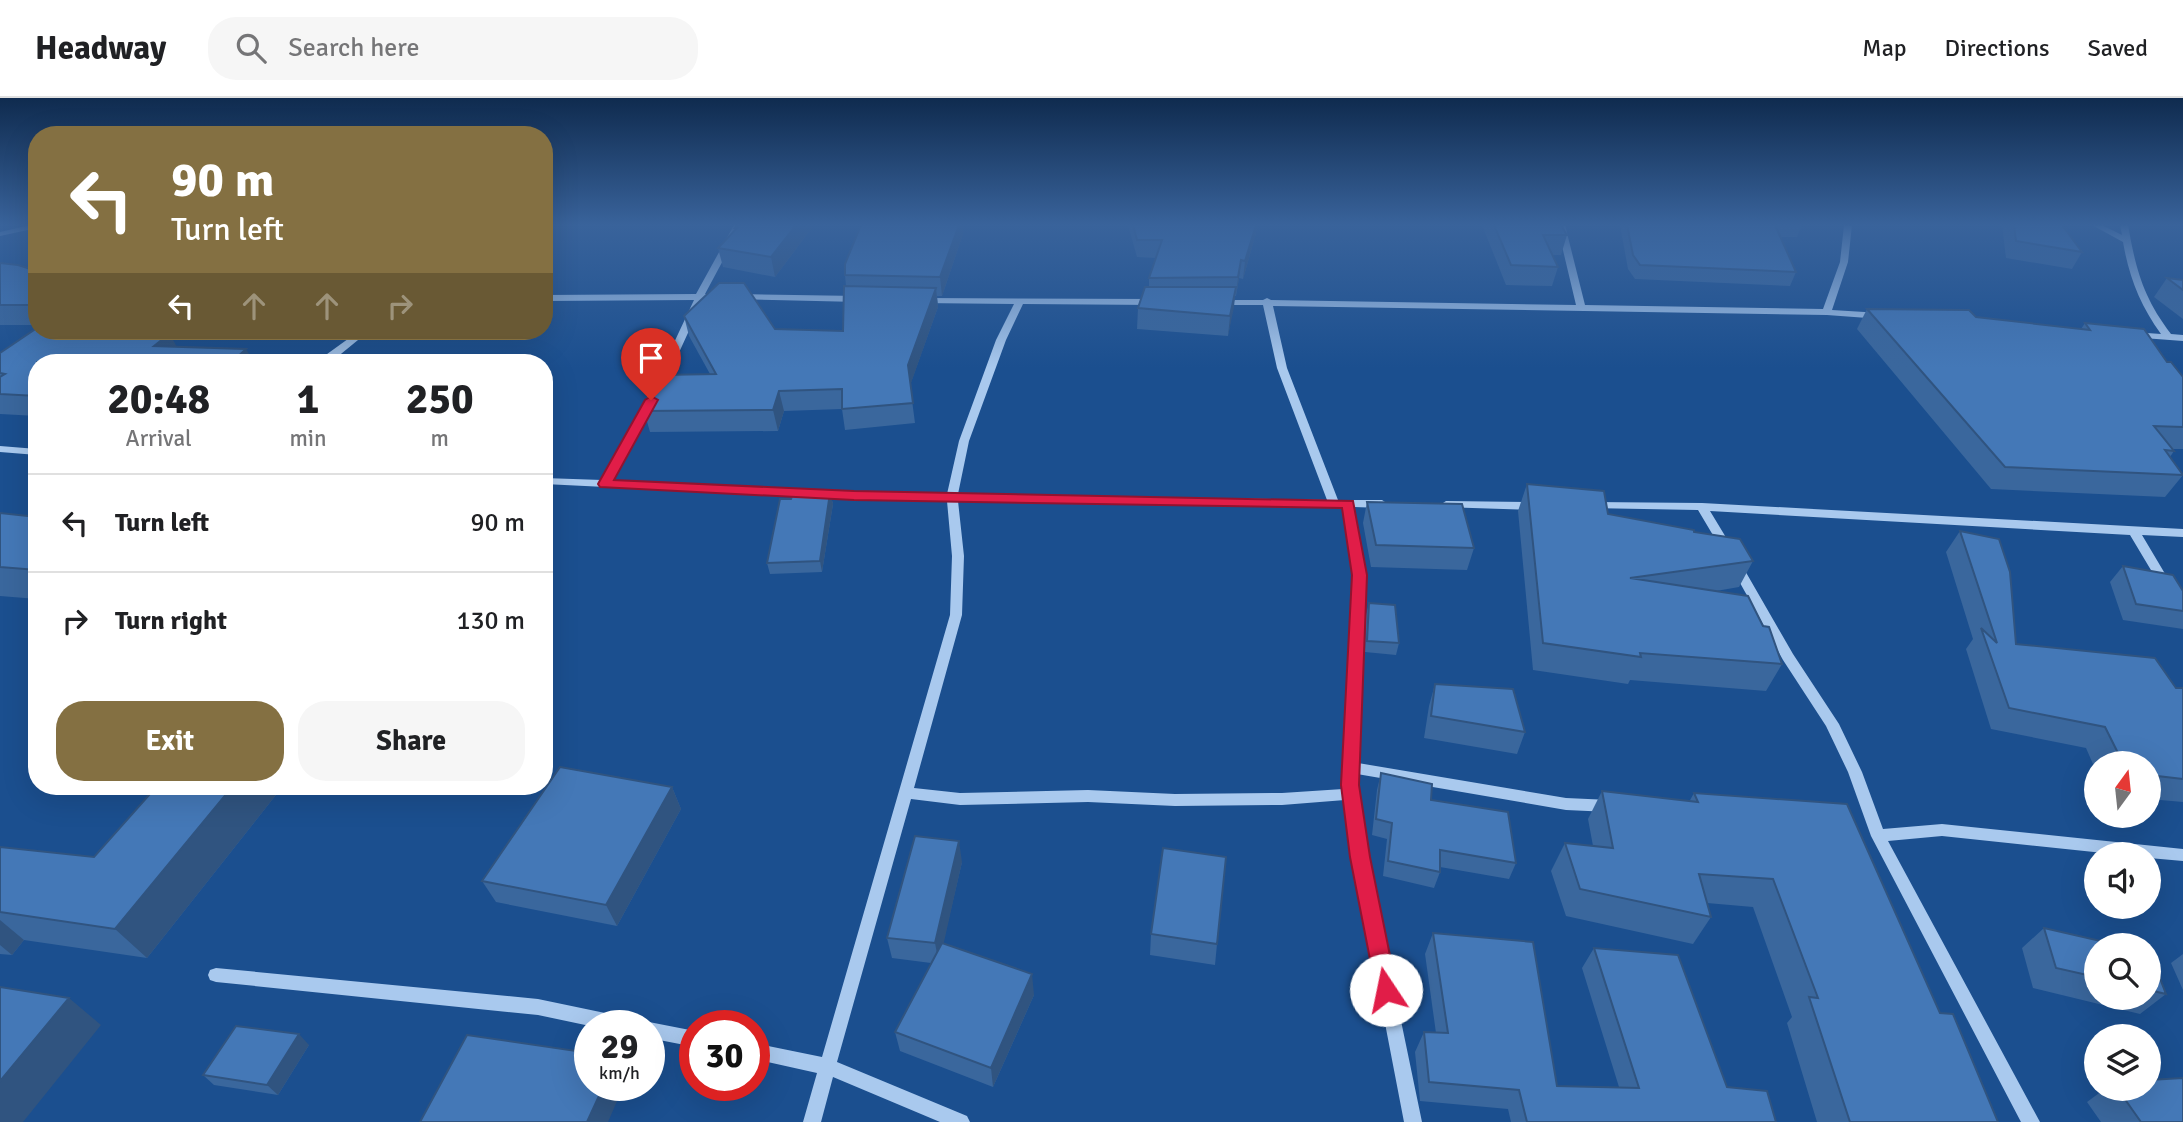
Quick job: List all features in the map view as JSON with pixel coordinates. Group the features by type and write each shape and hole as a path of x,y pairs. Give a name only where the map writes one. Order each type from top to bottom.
{"street":[{"path":"605,484 662,382 713,273"},
{"path":"1573,273 1581,307"},
{"path":"1827,312 1840,273"},
{"path":"2133,273 2148,311 2170,337 2183,345"},
{"path":"553,298 701,296 870,300"},
{"path":"910,301 1171,302"},
{"path":"1267,301 1282,368 1341,504 1359,575 1351,794 1360,857 1413,1122"},
{"path":"1212,302 1827,312 1894,318"},
{"path":"812,1122 956,615 958,556 952,496 964,440 1001,340 1019,303"},
{"path":"2118,334 2183,338"},
{"path":"335,354 353,340"},
{"path":"0,449 28,451"},
{"path":"553,481 854,496 1389,504"},
{"path":"1430,505 1552,506"},
{"path":"1579,506 1702,508 2183,533"},
{"path":"1702,508 1787,657 1832,724 1855,772 1864,814 2031,1122"},
{"path":"2134,532 2183,614"},
{"path":"1351,766 1566,804 1622,806"},
{"path":"907,793 961,799 1088,796 1175,800 1282,799 1351,794"},
{"path":"1878,836 1942,830 2183,855"},
{"path":"216,975 538,1007 574,1015"},
{"path":"770,1054 826,1066 961,1122"}],"building":[{"path":"0,273 28,273 28,305 0,305"},
{"path":"845,273 942,273 940,277 845,275"},
{"path":"1151,273 1239,273 1238,277 1149,278"},
{"path":"2167,278 2183,280 2183,290"},
{"path":"719,283 744,283 775,329 843,331 844,286 936,288 908,365 913,403 842,409 842,389 779,391 773,410 644,411 659,375 716,374 684,316"},
{"path":"1145,287 1236,287 1230,316 1138,308"},
{"path":"1867,309 1969,310 1976,317 2090,330 2085,323 2144,329 2167,362 2171,362 2183,377 2183,427 2154,426 2174,451 2165,450 2183,475 2005,467"},
{"path":"28,334 28,340 162,340 154,346 246,349 241,354 28,354 28,396 0,394 0,377 5,374 0,373 0,353"},
{"path":"1527,484 1604,491 1608,514 1740,539 1753,561 1630,578 1748,596 1763,626 1769,627 1782,664 1640,653 1641,657 1543,643"},
{"path":"794,491 830,493 820,561 767,563 780,499 791,499"},
{"path":"1367,502 1462,504 1474,548 1376,545"},
{"path":"0,513 28,516 28,569 0,567"},
{"path":"1960,531 1999,539 2010,572 2016,644 2155,658 2176,688 2183,688 2183,779 2161,776 2161,751 2117,751 2105,727 2009,708 1981,628 1997,643"},
{"path":"2123,566 2173,575 2183,591 2183,611 2136,604"},
{"path":"1369,603 1395,605 1399,643 1367,641"},
{"path":"1435,684 1513,689 1525,732 1431,716"},
{"path":"560,767 672,787 606,905 482,881 541,795 553,795 553,777"},
{"path":"1381,773 1432,784 1431,800 1508,812 1516,863 1440,850 1440,872 1388,861 1392,823 1376,819"},
{"path":"1602,791 1698,802 1694,793 1847,804 1940,1013 1953,1014 1998,1122 1850,1122 1809,997 1818,998 1773,879 1699,874 1711,917 1580,889 1565,843 1613,848"},
{"path":"149,795 226,795 115,929 0,912 0,847 94,857"},
{"path":"915,836 959,841 935,943 887,938"},
{"path":"1163,848 1226,857 1217,944 1151,934"},
{"path":"2044,928 2084,937 2084,974 2056,968"},
{"path":"1433,933 1533,942 1557,1086 1639,1088 1594,948 1678,955 1727,1087 1767,1091 1776,1122 1527,1122 1519,1090 1429,1082 1424,1032 1448,1033"},
{"path":"942,943 1032,974 991,1068 895,1032"},
{"path":"0,987 69,998 0,1081"},
{"path":"236,1026 299,1034 267,1085 203,1075"},
{"path":"467,1035 574,1051 574,1101 597,1101 587,1122 420,1122"},
{"path":"2183,1078 2183,1122 2141,1122 2126,1101 2161,1101 2161,1079"}],"route":[{"path":"651,400 605,484 854,496 1348,504 1359,575 1350,785 1360,857 1386,990"}]}
